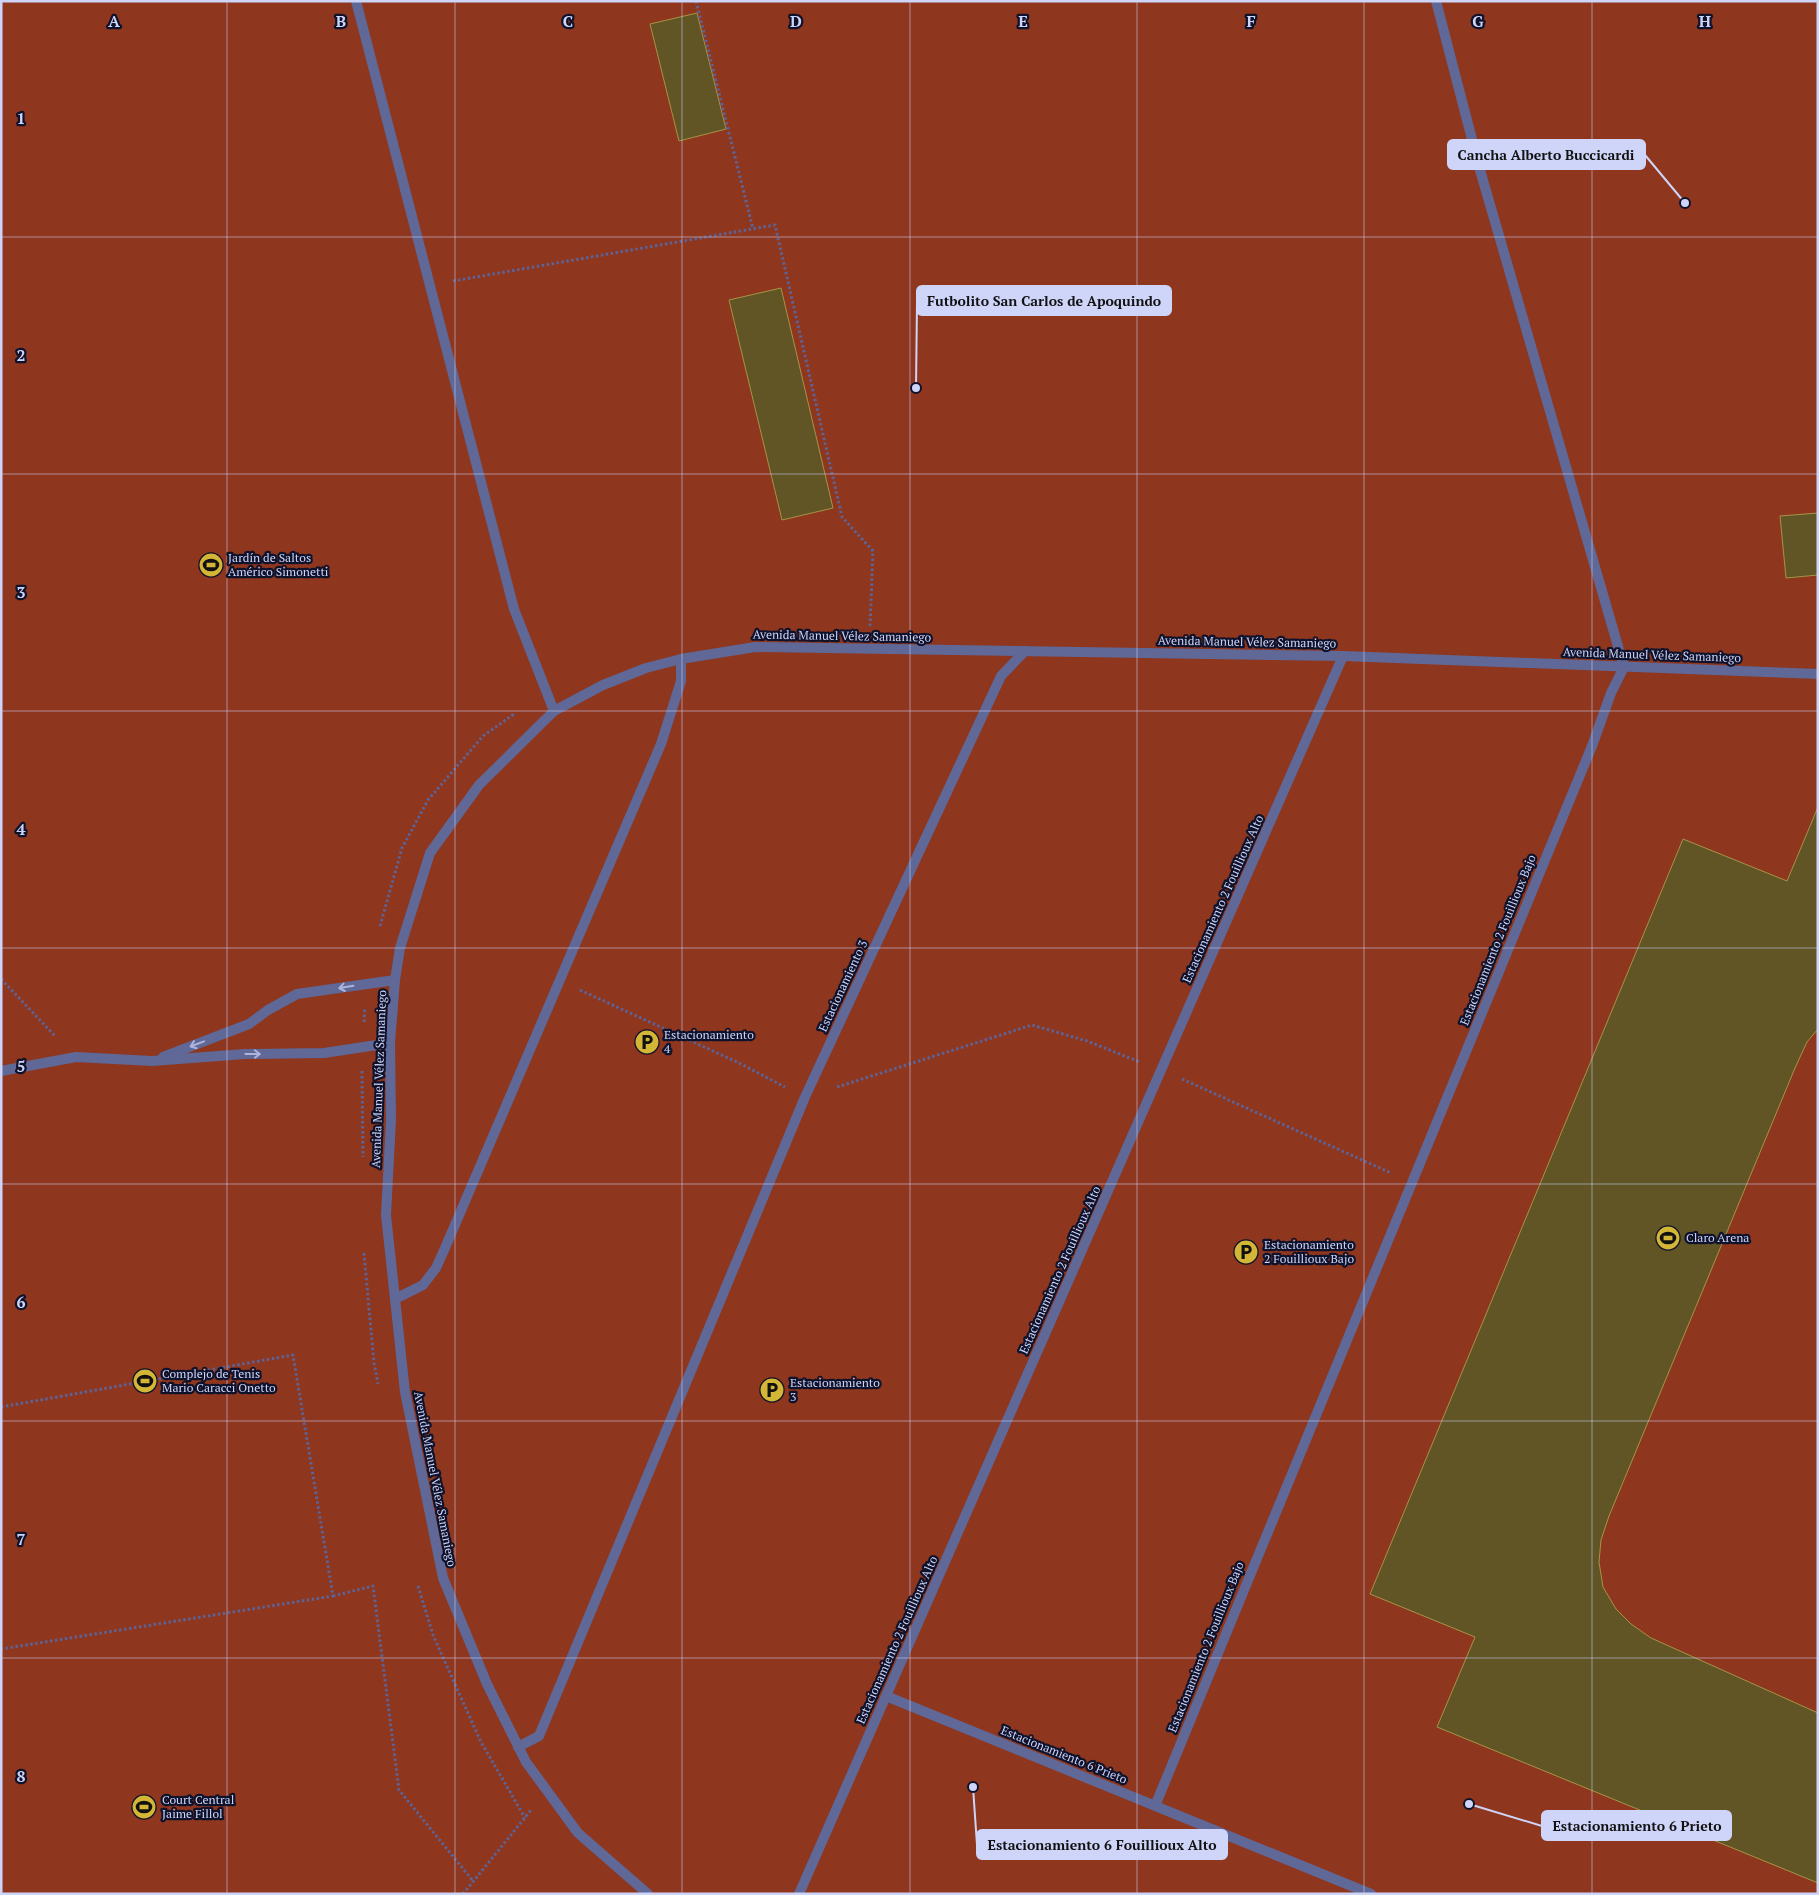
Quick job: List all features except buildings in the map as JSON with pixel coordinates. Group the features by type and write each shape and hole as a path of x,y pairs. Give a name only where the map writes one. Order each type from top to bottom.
{"lane":[{"path":"356,1 514,609 554,710"},
{"path":"1436,1 1480,170 1624,667"},
{"name":"Avenida Manuel Vélez Samaniego","path":"648,1894 578,1833 526,1762 518,1746 488,1684 442,1578 405,1392 386,1215 391,1120 390,1043 395,980 400,948 430,853 479,784 554,710 603,685 646,668 681,659 755,647 1343,656 1818,674"},
{"name":"Estacionamiento 3","path":"518,1746 539,1736 805,1097 1001,676 1025,651"},
{"name":"Estacionamiento 2 Fouillioux Alto","path":"799,1894 1343,656"},
{"path":"395,1299 423,1286 436,1268 661,744 681,681 681,659"},
{"name":"Estacionamiento 2 Fouillioux Bajo","path":"1155,1806 1592,746 1611,693 1624,667"},
{"path":"152,1061 249,1024 268,1010 297,994 395,980"},
{"path":"1,1071 76,1057 152,1061 245,1054 324,1053 390,1043"},
{"name":"Estacionamiento 6 Prieto","path":"886,1696 1371,1894"}],"path":[{"path":"696,1 753,228"},
{"path":"430,285 775,225 842,516 873,551 869,649"},
{"path":"860,627 880,627"},
{"path":"379,930 382,912 402,848 428,800 483,736 546,691"},
{"path":"1,979 76,1057"},
{"path":"560,980 739,1063 805,1097 1032,1025 1088,1041 1161,1070 1412,1182"},
{"path":"363,1167 362,1047 368,984"},
{"path":"364,1251 374,1363 379,1391"},
{"path":"1,1407 293,1356 333,1596"},
{"path":"416,1578 433,1635 480,1740 525,1818"},
{"path":"1,1649 333,1596 373,1586 399,1790 474,1881"},
{"path":"463,1894 547,1791"}],"shaded area":[{"path":"1,1 1818,1 1818,1894 1,1894"}],"place":[{"name":"Cancha Alberto Buccicardi","path":"1685,203"},
{"name":"Futbolito San Carlos de Apoquindo","path":"916,388"},
{"name":"Jardín de Saltos Américo Simonetti","path":"211,565"},
{"name":"Estacionamiento 4","path":"647,1042"},
{"name":"Claro Arena","path":"1668,1238"},
{"name":"Estacionamiento 2 Fouillioux Bajo","path":"1246,1252"},
{"name":"Complejo de Tenis Mario Caracci Onetto","path":"145,1381"},
{"name":"Estacionamiento 3","path":"772,1390"},
{"name":"Estacionamiento 6 Fouillioux Alto","path":"973,1787"},
{"name":"Estacionamiento 6 Prieto","path":"1469,1804"},
{"name":"Court Central Jaime Fillol","path":"144,1807"}]}
